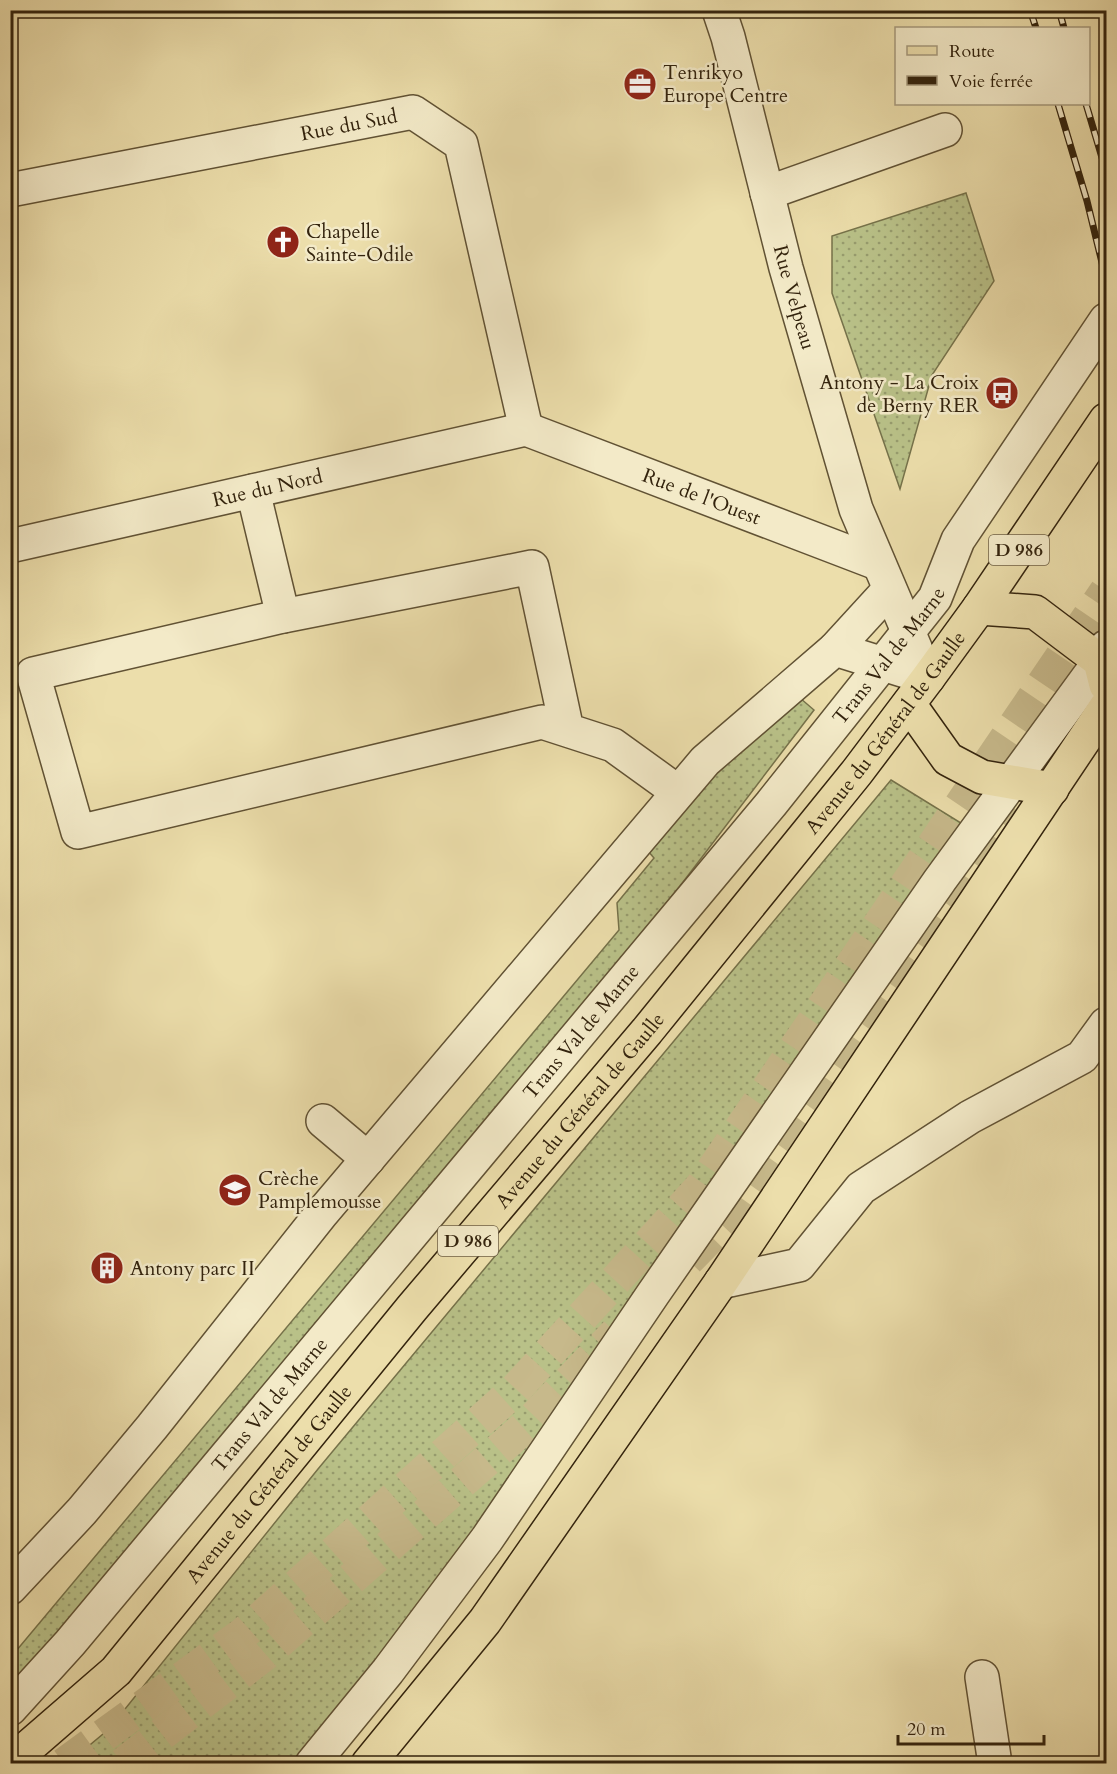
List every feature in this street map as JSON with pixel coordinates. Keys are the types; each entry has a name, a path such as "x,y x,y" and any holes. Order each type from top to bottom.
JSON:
{"main road":[{"name":"Avenue du Général de Gaulle","path":"10,1762 116,1671 412,1308 647,1031 857,772 909,704 979,608 1107,420"},
{"path":"979,608 1035,612 1104,664"},
{"path":"909,704 948,759 982,777 1052,789"},
{"path":"368,1764 485,1621 722,1282 1107,707"}],"street":[{"name":"Rue Velpeau","path":"719,10 728,37 786,268 856,509 928,678"},
{"name":"Rue du Sud","path":"10,190 413,112 461,144 526,429"},
{"path":"766,193 945,130"},
{"name":"Trans Val de Marne","path":"10,1709 70,1643 763,814 883,664 935,598 958,540 1107,320"},
{"name":"Rue du Nord","path":"10,546 526,429"},
{"name":"Rue de l'Ouest","path":"526,429 883,576"},
{"path":"253,491 283,616"},
{"path":"567,730 532,567 283,616 33,674 78,832 542,722 613,745 678,792"},
{"path":"10,1588 82,1511 152,1428 368,1159 705,760 835,649 883,576"},
{"path":"835,649 928,678 935,598"},
{"path":"312,1764 388,1671 487,1539 653,1294 933,890 1011,782 1104,664"},
{"path":"722,1282 800,1265 861,1188 970,1117 1094,1062 1107,1024"},
{"path":"323,1121 368,1159"},
{"path":"982,1677 995,1764"}],"green space":[{"path":"966,193 994,281 932,375 900,489 832,293 832,236"},
{"path":"800,698 814,710 680,886 107,1586 11,1686 11,1657 619,930 617,903 654,858 647,850 712,775"},
{"path":"891,780 969,828 759,1133 361,1688 295,1763 67,1764 109,1729 318,1469"}],"tunnel":[{"path":"64,1764 244,1633 515,1390 701,1187 1106,591"},
{"path":"688,1260 730,1217 1018,811"},
{"path":"123,1764 264,1655 525,1427 616,1333"}],"railway":[{"path":"1030,10 1036,27"},
{"path":"1059,10 1064,27"},
{"path":"1058,105 1087,201 1106,279"},
{"path":"1086,105 1106,171"}],"place":[{"name":"Tenrikyo Europe Centre","path":"640,84"},
{"name":"Chapelle Sainte-Odile","path":"283,242"},
{"name":"Antony - La Croix de Berny RER","path":"1002,393"},
{"name":"Crèche Pamplemousse","path":"235,1190"},
{"name":"Antony parc II","path":"107,1268"}]}
